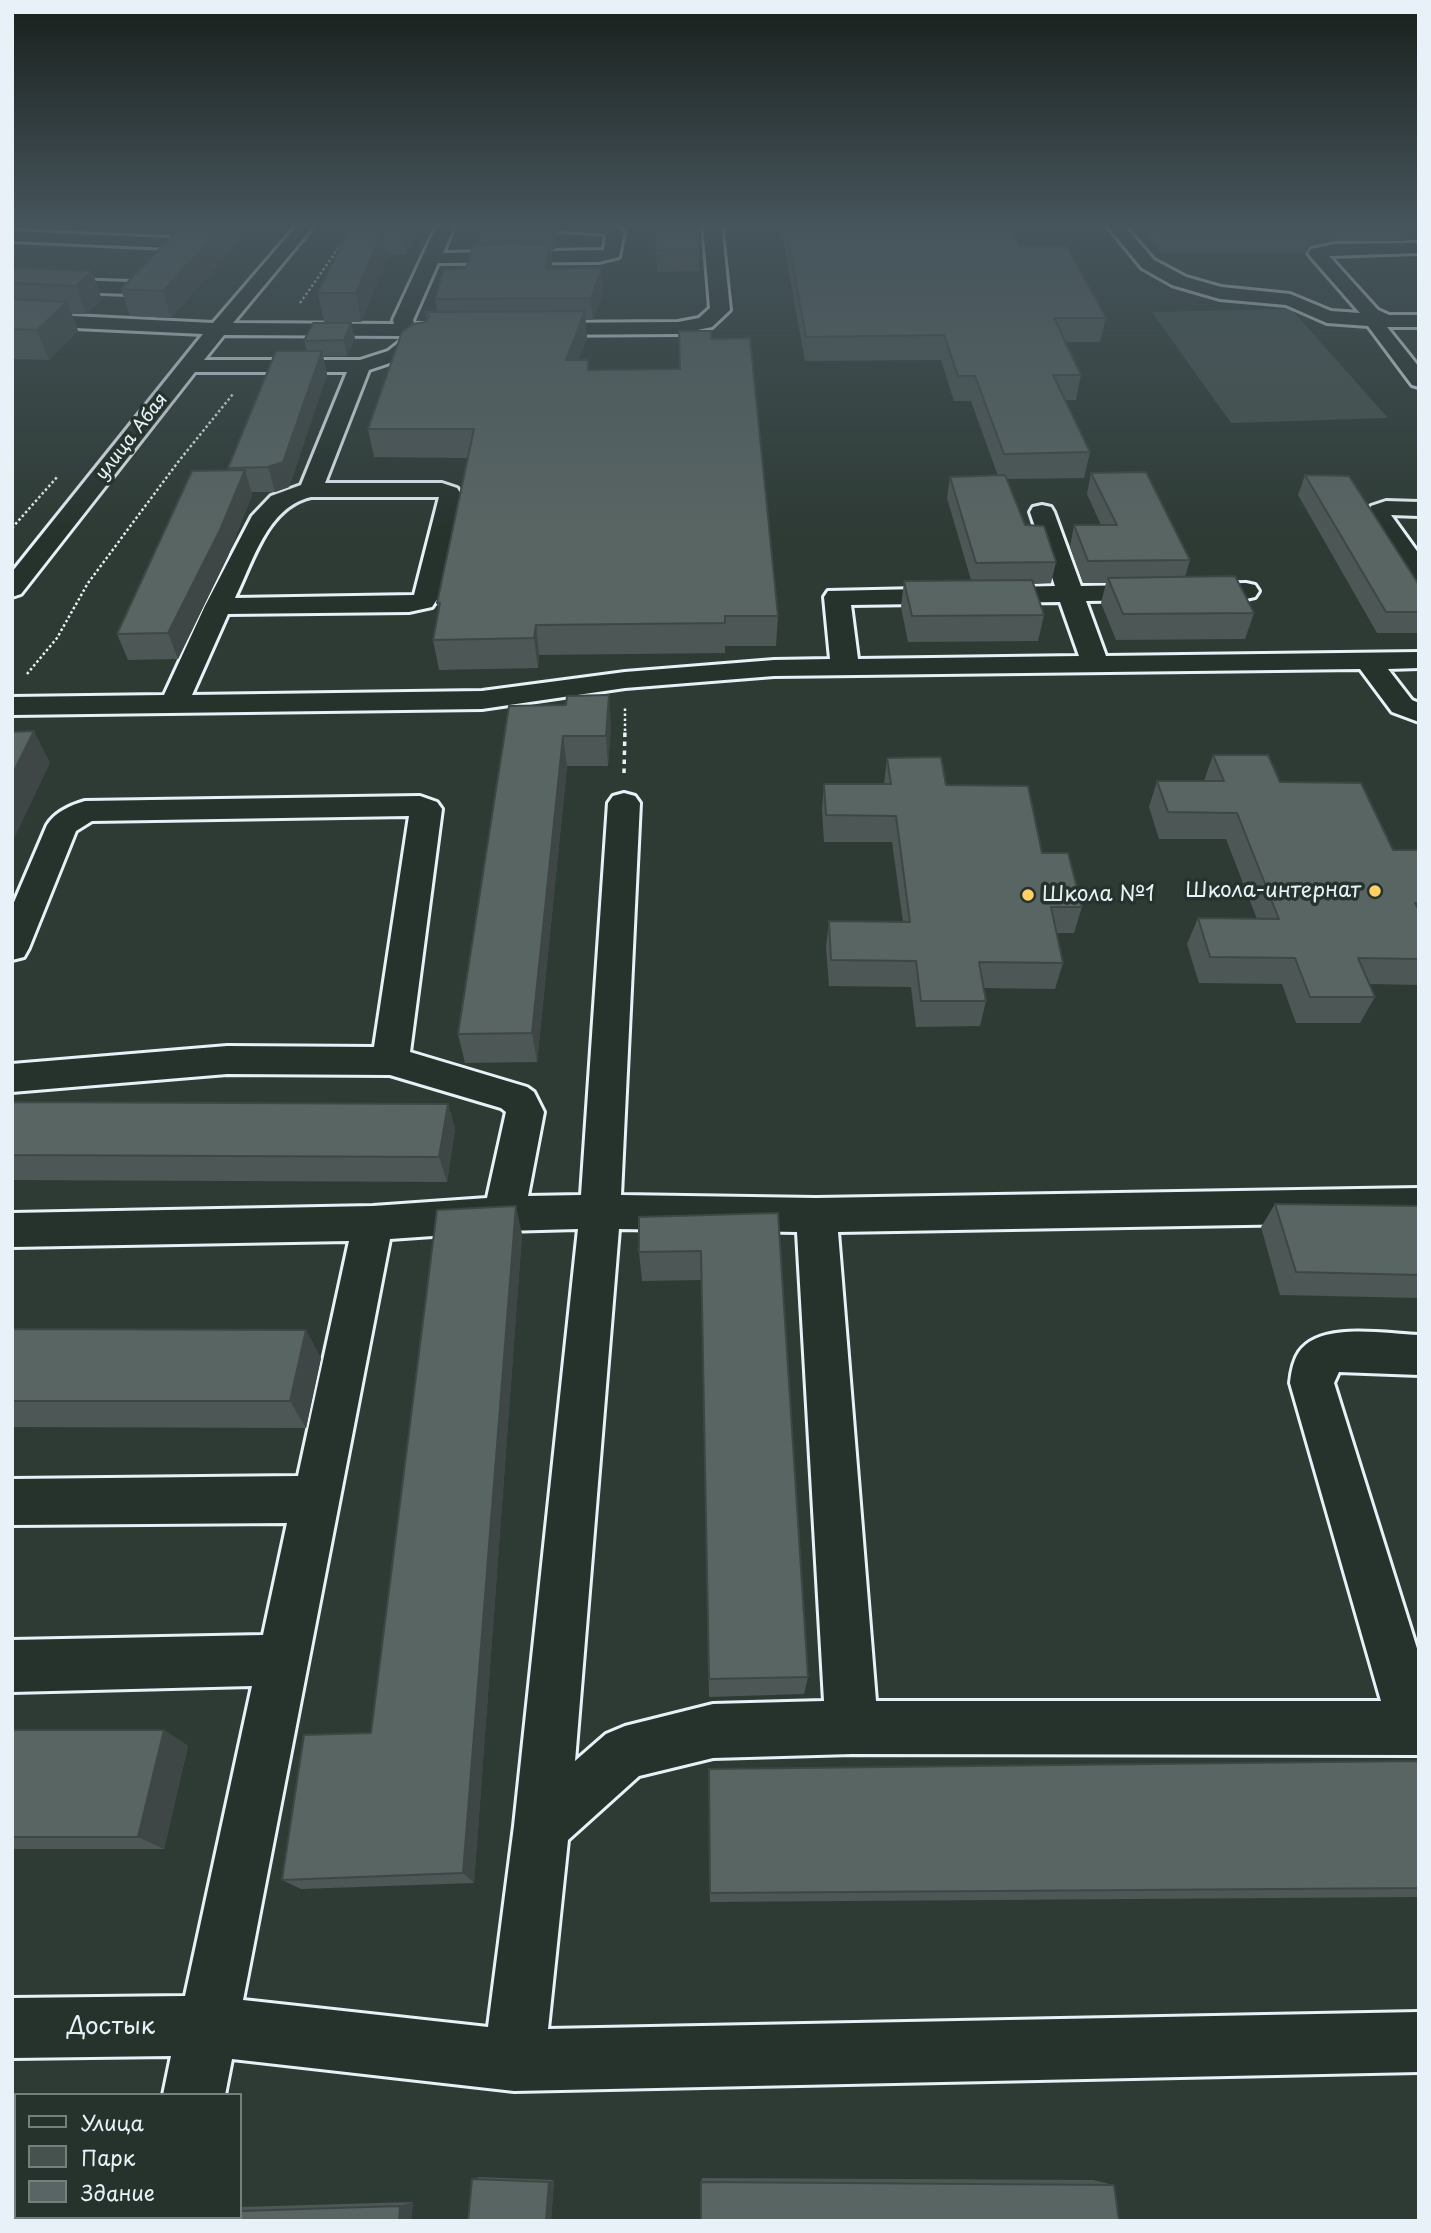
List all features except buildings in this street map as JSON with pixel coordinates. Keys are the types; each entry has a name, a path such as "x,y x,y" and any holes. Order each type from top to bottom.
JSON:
{"street":[{"path":"186,327 470,336"},
{"path":"188,366 360,366 387,359 406,350 408,336 405,327"},
{"path":"563,349 516,336 682,327"},
{"path":"1378,327 1419,381"},
{"name":"улица Абая","path":"12,589 218,329"},
{"path":"312,490 360,366"},
{"path":"176,699 218,606 271,506 288,495 312,490 442,490 451,497 429,592 423,601 409,604 218,606"},
{"path":"1419,509 1386,509 1379,511 1379,515 1419,573"},
{"path":"1041,512 1096,663"},
{"path":"845,667 837,597 1247,591"},
{"path":"1367,660 1402,706 1419,713"},
{"path":"12,706 176,699 482,701 625,680 774,668 1419,660"},
{"path":"20,686 176,699"},
{"path":"514,2060 542,1826 600,1212 624,803"},
{"path":"12,948 63,825 85,811 419,806 426,809 390,1061"},
{"path":"12,1078 227,1060 390,1061 514,1097 521,1103 525,1112 504,1214"},
{"path":"12,1230 373,1223 504,1214 600,1212 816,1215 1419,1205"},
{"path":"816,1215 852,1727"},
{"path":"194,2093 373,1223"},
{"path":"542,1826 625,1753 713,1731 852,1727 1417,1728 1312,1383 1315,1365 1330,1352 1419,1355"},
{"path":"12,1502 317,1499"},
{"path":"12,1666 284,1660"},
{"name":"Достык","path":"12,2028 209,2026 514,2060 1419,2042"}],"path":[{"path":"20,686 57,638 88,583 178,462 254,367"},
{"path":"624,803 625,680"}],"green space":[{"path":"1163,327 1307,327 1388,418 1231,423"}],"place":[{"name":"Школа-интернат","path":"1375,891"},
{"name":"Школа №1","path":"1028,895"}]}
